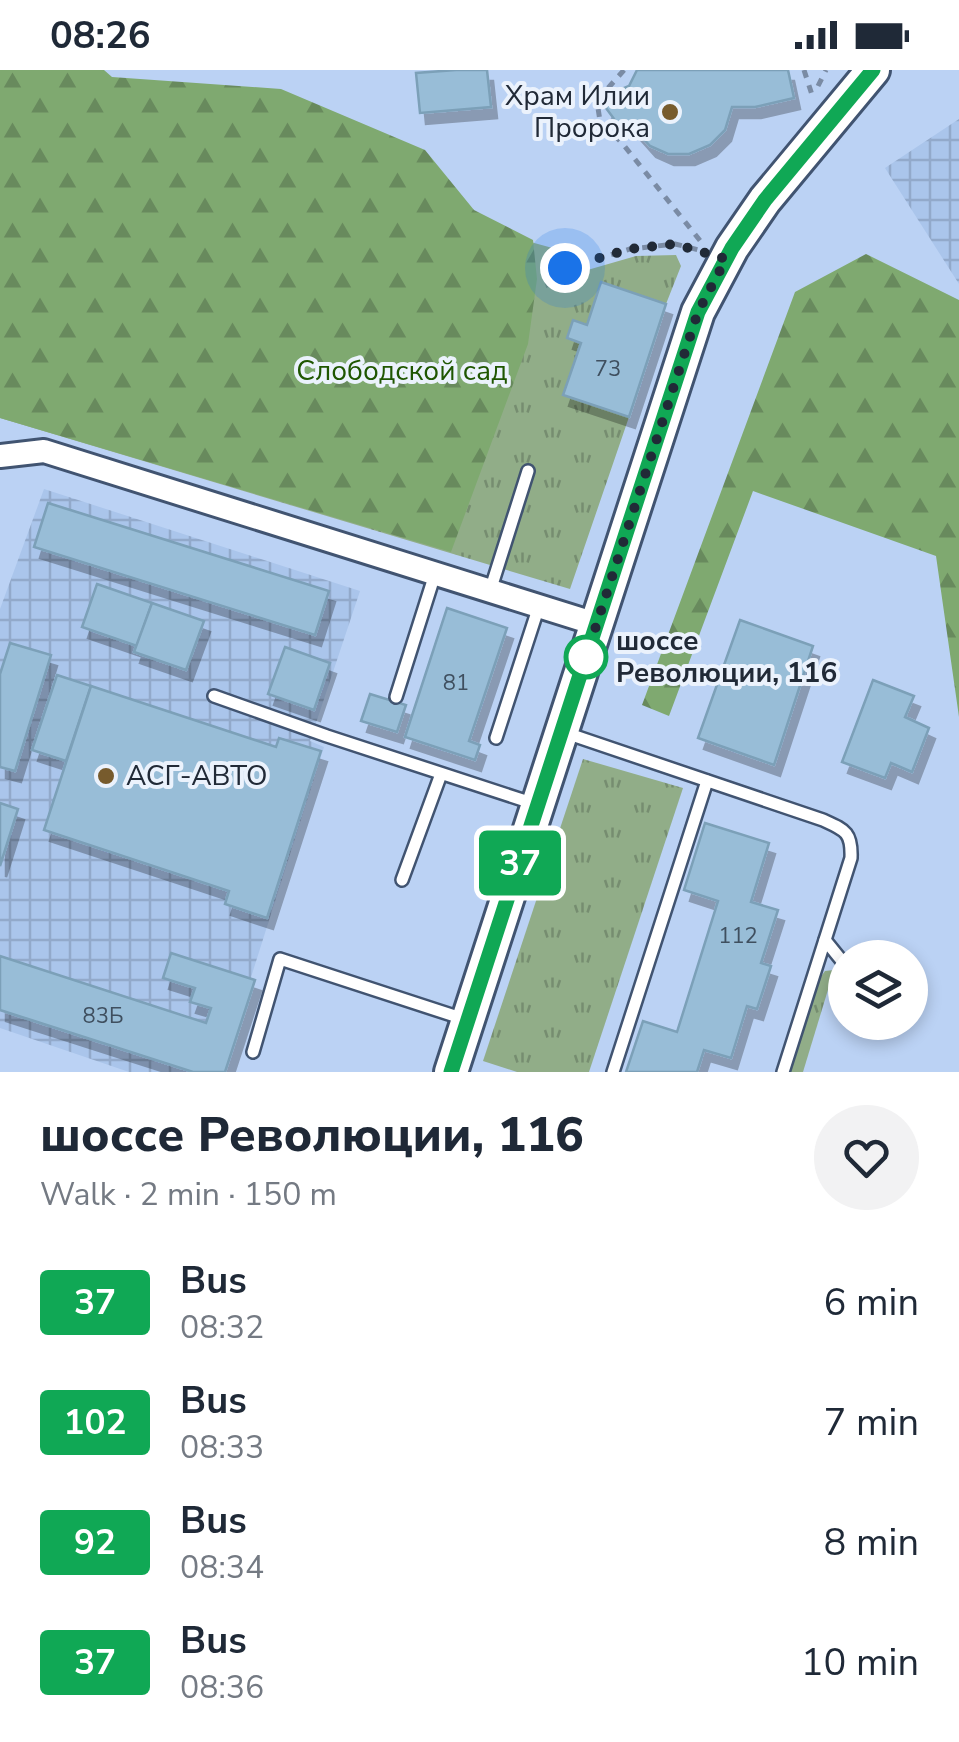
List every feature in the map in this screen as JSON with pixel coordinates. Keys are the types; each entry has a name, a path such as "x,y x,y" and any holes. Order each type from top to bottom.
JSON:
{"main road":[{"path":"458,1070 468,1021 698,312 714,251 765,200 859,79"}],"street":[{"path":"0,456 44,452 596,624"}],"lane":[{"path":"490,591 528,471"},
{"path":"396,697 436,574"},
{"path":"496,738 539,606"},
{"path":"214,696 538,806"},
{"path":"562,732 846,830 852,843 851,858 783,1072"},
{"path":"402,880 442,774"},
{"path":"613,1072 707,781"},
{"path":"825,940 828,944"},
{"path":"253,1052 280,959 468,1021"}],"path":[{"path":"624,70 602,95 600,121 714,251"},
{"path":"804,70 813,98 826,70"},
{"path":"565,268 630,249 675,244 714,251"}],"shaded area":[{"path":"959,119 959,284 885,168"},
{"path":"44,489 360,591 310,741 324,747 221,1072 129,1072 0,1028 0,609"}],"green space":[{"name":"Слободской сад","path":"0,70 104,70 112,77 281,89 425,150 474,210 533,240 537,279 528,344 451,552 0,418"},
{"name":"Слободской сад","path":"0,95 567,252 584,271 636,256 676,255 681,266 666,304 601,282 587,325 573,321 567,337 581,343 563,395 629,417 570,589 0,418"},
{"path":"866,254 959,300 959,717 936,556 753,491 669,716 642,705 795,292"},
{"path":"583,759 683,788 589,1072 517,1072 483,1061"},
{"path":"828,971 828,990 803,1072 790,1072 820,978"}],"building":[{"path":"487,70 491,107 420,113 416,73"},
{"name":"Храм Илии Пророка","path":"637,70 788,70 794,98 755,107 732,107 725,130 710,145 689,154 668,154 650,146 633,127 617,123 606,108 612,93 629,86"},
{"path":"601,282 666,304 629,417 563,395 581,343 567,338 573,320 587,325"},
{"path":"48,503 329,591 315,635 34,547"},
{"path":"97,584 152,603 137,646 82,627"},
{"path":"152,603 204,621 186,670 134,652"},
{"path":"447,608 507,628 469,741 480,745 475,760 405,737"},
{"path":"740,620 813,646 774,765 698,738"},
{"path":"10,643 51,655 15,771 0,767 0,674"},
{"path":"285,647 330,663 314,710 268,694"},
{"path":"57,675 91,686 66,761 32,750"},
{"path":"873,680 914,696 905,717 929,728 912,772 891,763 885,778 842,762"},
{"path":"91,686 276,747 279,738 321,751 267,918 225,904 229,891 44,830"},
{"path":"370,694 406,705 397,732 361,721"},
{"path":"0,803 18,809 0,866"},
{"path":"705,823 769,843 751,902 778,910 761,963 771,966 757,1009 747,1006 731,1058 704,1050 697,1072 626,1072 643,1021 677,1032 718,901 684,890"},
{"path":"171,953 255,980 225,1072 193,1072 0,1010 0,956 206,1023 211,1008 190,1002 195,988 163,978"}],"bus line":[{"name":"37","path":"451,1072 698,312 732,248 765,200 873,70"}],"place":[{"name":"Храм Илии Пророка","path":"670,112"},
{"name":"шоссе Революции, 116","path":"586,657"},
{"name":"АСГ-АВТО","path":"106,776"}],"route":[{"path":"565,268 630,249 675,244 726,259 698,312 586,657"}]}
